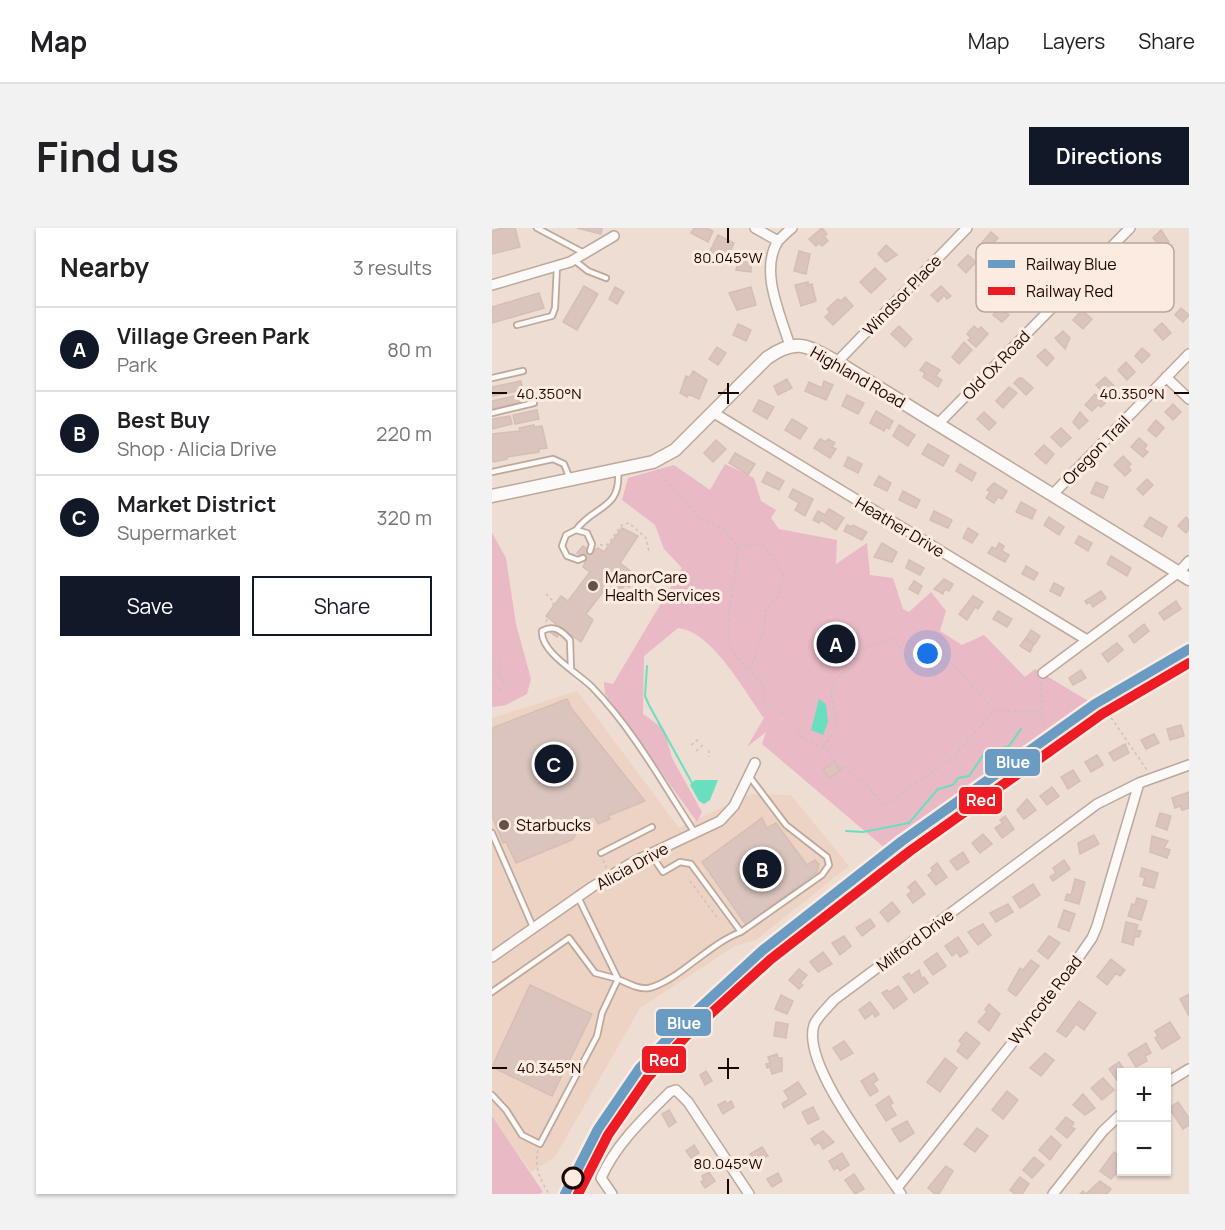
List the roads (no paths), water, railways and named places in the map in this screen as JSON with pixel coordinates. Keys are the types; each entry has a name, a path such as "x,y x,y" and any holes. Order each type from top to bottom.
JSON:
{"street":[{"path":"755,228 778,241"},
{"path":"790,346 774,294 771,269 778,241 792,228"},
{"name":"Windsor Place","path":"837,362 967,228"},
{"name":"Old Ox Road","path":"1115,243 1130,228"},
{"path":"492,285 574,260 616,232"},
{"name":"Old Ox Road","path":"938,424 1048,312"},
{"name":"Highland Road","path":"492,496 652,462 675,450 767,358 798,344 810,347 837,362 1184,575"},
{"name":"Oregon Trail","path":"1052,495 1189,354"},
{"path":"1166,377 1189,399"},
{"name":"Heather Drive","path":"714,413 1087,640"},
{"path":"1043,673 1087,640 1184,575 1189,561"},
{"name":"Alicia Drive","path":"492,957 578,897 650,853 720,821 729,812 755,764"},
{"name":"Milford Drive","path":"899,1191 830,1088 820,1069 812,1041 815,1024 834,1000 1097,804 1139,783 1189,765"},
{"name":"Wyncote Road","path":"899,1191 1067,974 1092,938 1139,783"},
{"path":"1171,1081 1188,1073"},
{"path":"612,1194 601,1178 609,1159 639,1123 670,1092 676,1090 688,1102 749,1194"},
{"path":"1053,1194 1103,1131 1117,1118"}],"lane":[{"path":"537,228 586,254"},
{"path":"574,260 588,271 606,278"},
{"path":"517,325 552,316 555,308 557,266"},
{"path":"492,378 523,370"},
{"path":"492,412 534,403"},
{"path":"492,472 553,459 564,464 570,479"},
{"path":"584,558 573,559 567,556 562,546 566,535 576,530 613,500 618,487 617,469"},
{"path":"576,530 587,533 592,544 590,550"},
{"path":"571,669 570,640 556,628 545,629 541,638 544,645 611,709 695,833"},
{"path":"492,992 569,938 595,974 648,989 662,982 724,938 741,932 822,875 829,865 827,857 786,825 749,776"},
{"path":"601,853 652,827"},
{"path":"492,833 533,927"},
{"path":"650,853 663,872 680,862 692,864 741,932"},
{"path":"578,897 618,979"},
{"path":"492,1095 506,1110 522,1135 540,1144 597,1036 602,1013 618,979"}],"waterway":[{"path":"647,666 645,696 692,783"},
{"path":"846,831 863,832 909,823 938,789 953,785 958,778 969,776 984,754 1009,746 1021,729"}],"rail line":[{"name":"Blue","path":"565,1194 598,1129 639,1069 678,1028 763,950 902,841 1095,704 1189,649"},
{"name":"Red","path":"578,1194 608,1135 648,1077 686,1036 771,959 910,851 1102,714 1189,663"}],"place":[{"name":"ManorCare Health Services","path":"593,586"},
{"name":"Village Green Park","path":"836,644"},
{"name":"Market District","path":"554,764"},
{"name":"Starbucks","path":"504,825"},
{"name":"Best Buy","path":"762,869"}]}
